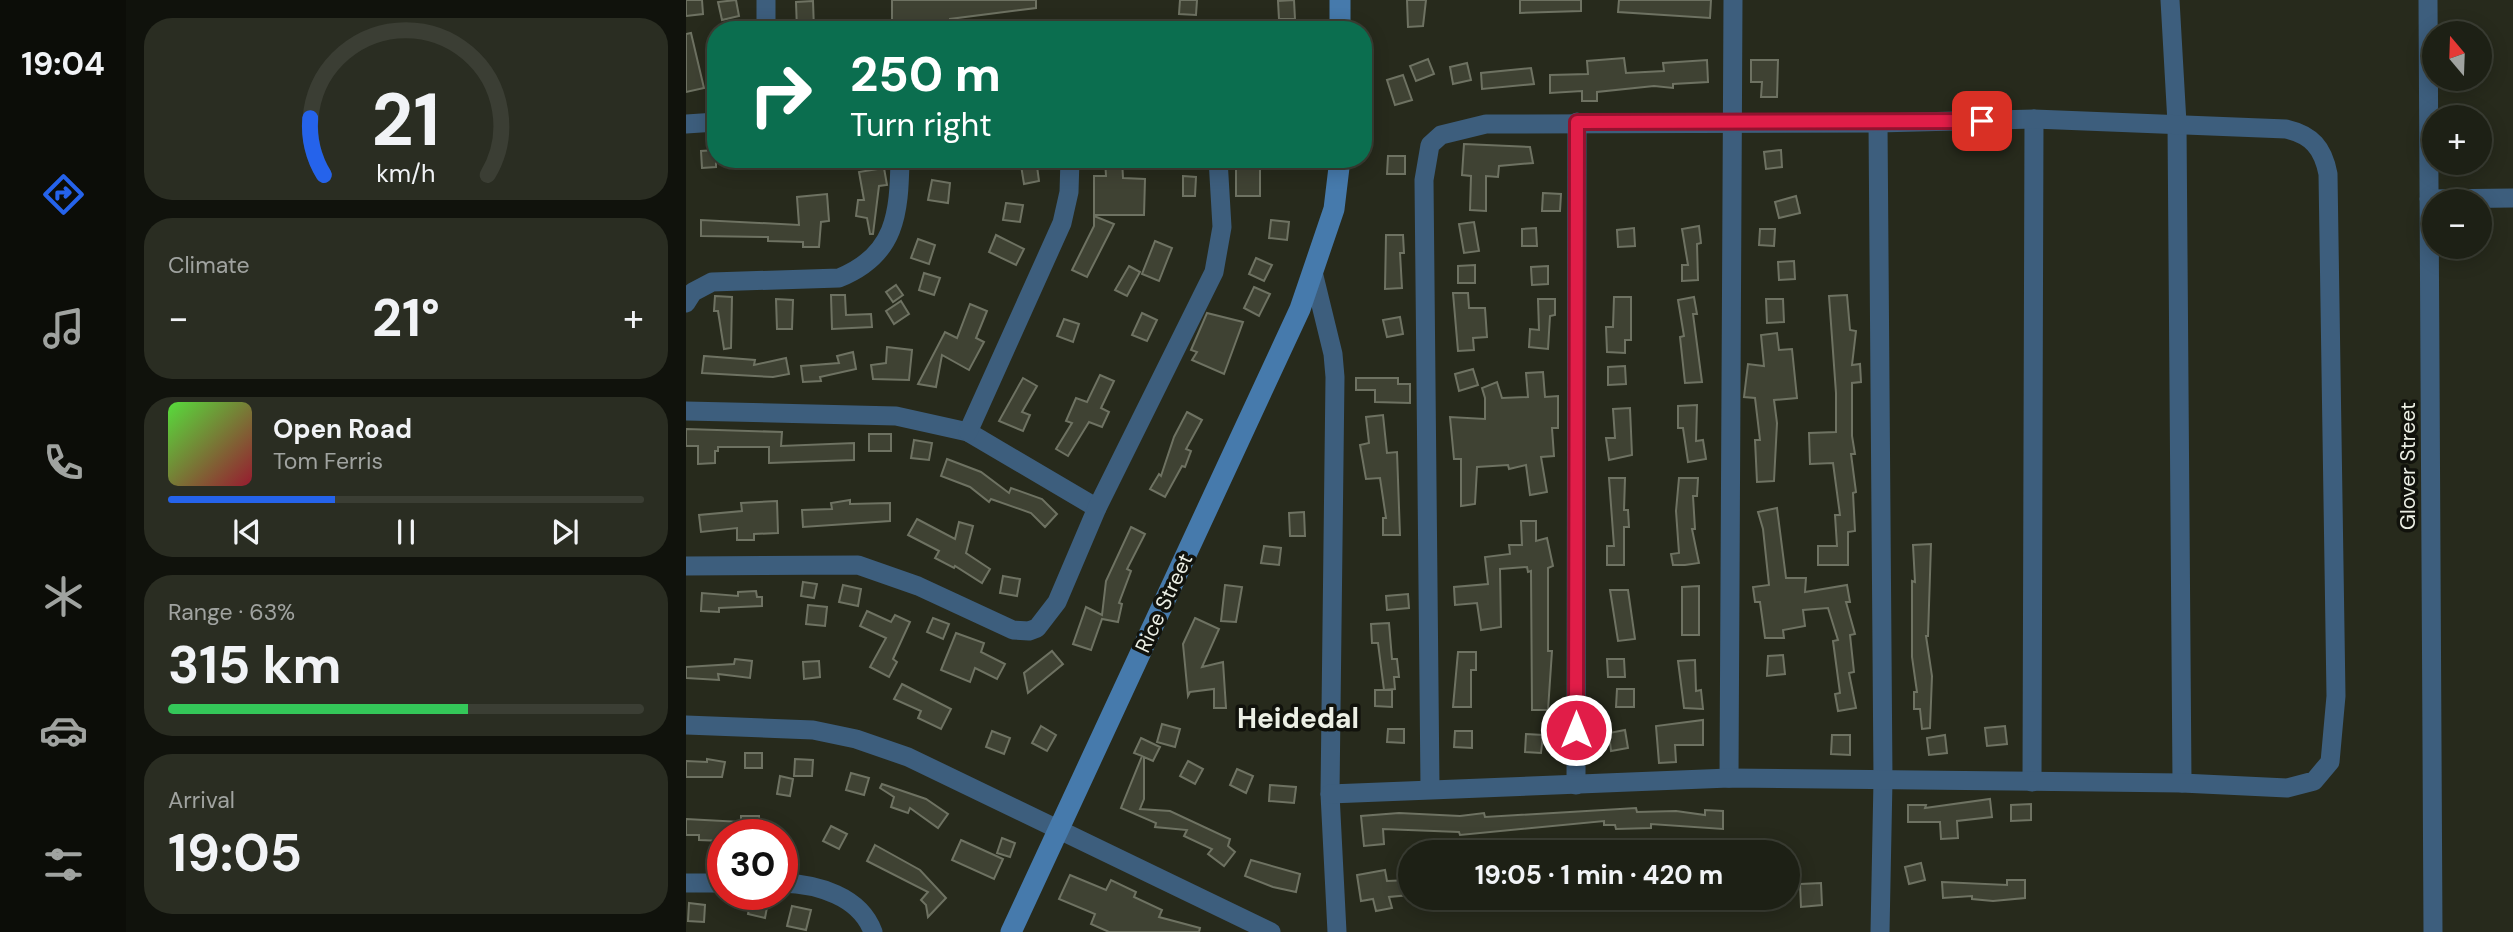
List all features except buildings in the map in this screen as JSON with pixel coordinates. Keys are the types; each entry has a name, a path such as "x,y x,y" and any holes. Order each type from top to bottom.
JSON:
{"street":[{"path":"766,0 766,21"},
{"path":"1340,0 1340,21"},
{"path":"1729,778 1733,0"},
{"path":"2170,0 2177,123 2182,783"},
{"name":"Glover Street","path":"2428,0 2429,189"},
{"path":"2032,782 2034,119"},
{"path":"1330,794 1729,778 2182,783 2267,789 2302,786 2314,781 2325,772 2333,746 2336,668 2327,166 2315,141 2302,132 2177,123 2034,119 1878,123 1486,124 1441,135 1430,145 1425,159 1430,788"},
{"path":"1576,785 1577,122"},
{"path":"686,124 707,123"},
{"path":"1878,123 1883,780 1880,932"},
{"path":"686,303 693,292 712,282 839,278 858,270 884,245 896,220 900,202 901,168"},
{"path":"968,432 1062,223 1069,192 1070,168"},
{"path":"686,566 858,565 918,586 1013,630 1029,631 1042,623 1057,602 1097,508 1214,272 1222,227 1219,168"},
{"name":"Rice Street","path":"1011,932 1294,322 1334,209 1339,168"},
{"path":"2492,198 2513,198"},
{"name":"Glover Street","path":"2429,259 2432,932"},
{"path":"1313,272 1331,343 1335,377 1330,794 1337,932"},
{"path":"686,411 896,416 968,432 1097,508"},
{"path":"686,726 785,727 856,739 908,757 1058,832 1271,932"},
{"path":"686,883 707,883"},
{"path":"798,885 836,894 855,907 870,923 873,932"}],"district":[{"name":"Heidedal","path":"1298,718"}],"route":[{"path":"1576,730 1577,122 1982,121"}]}
